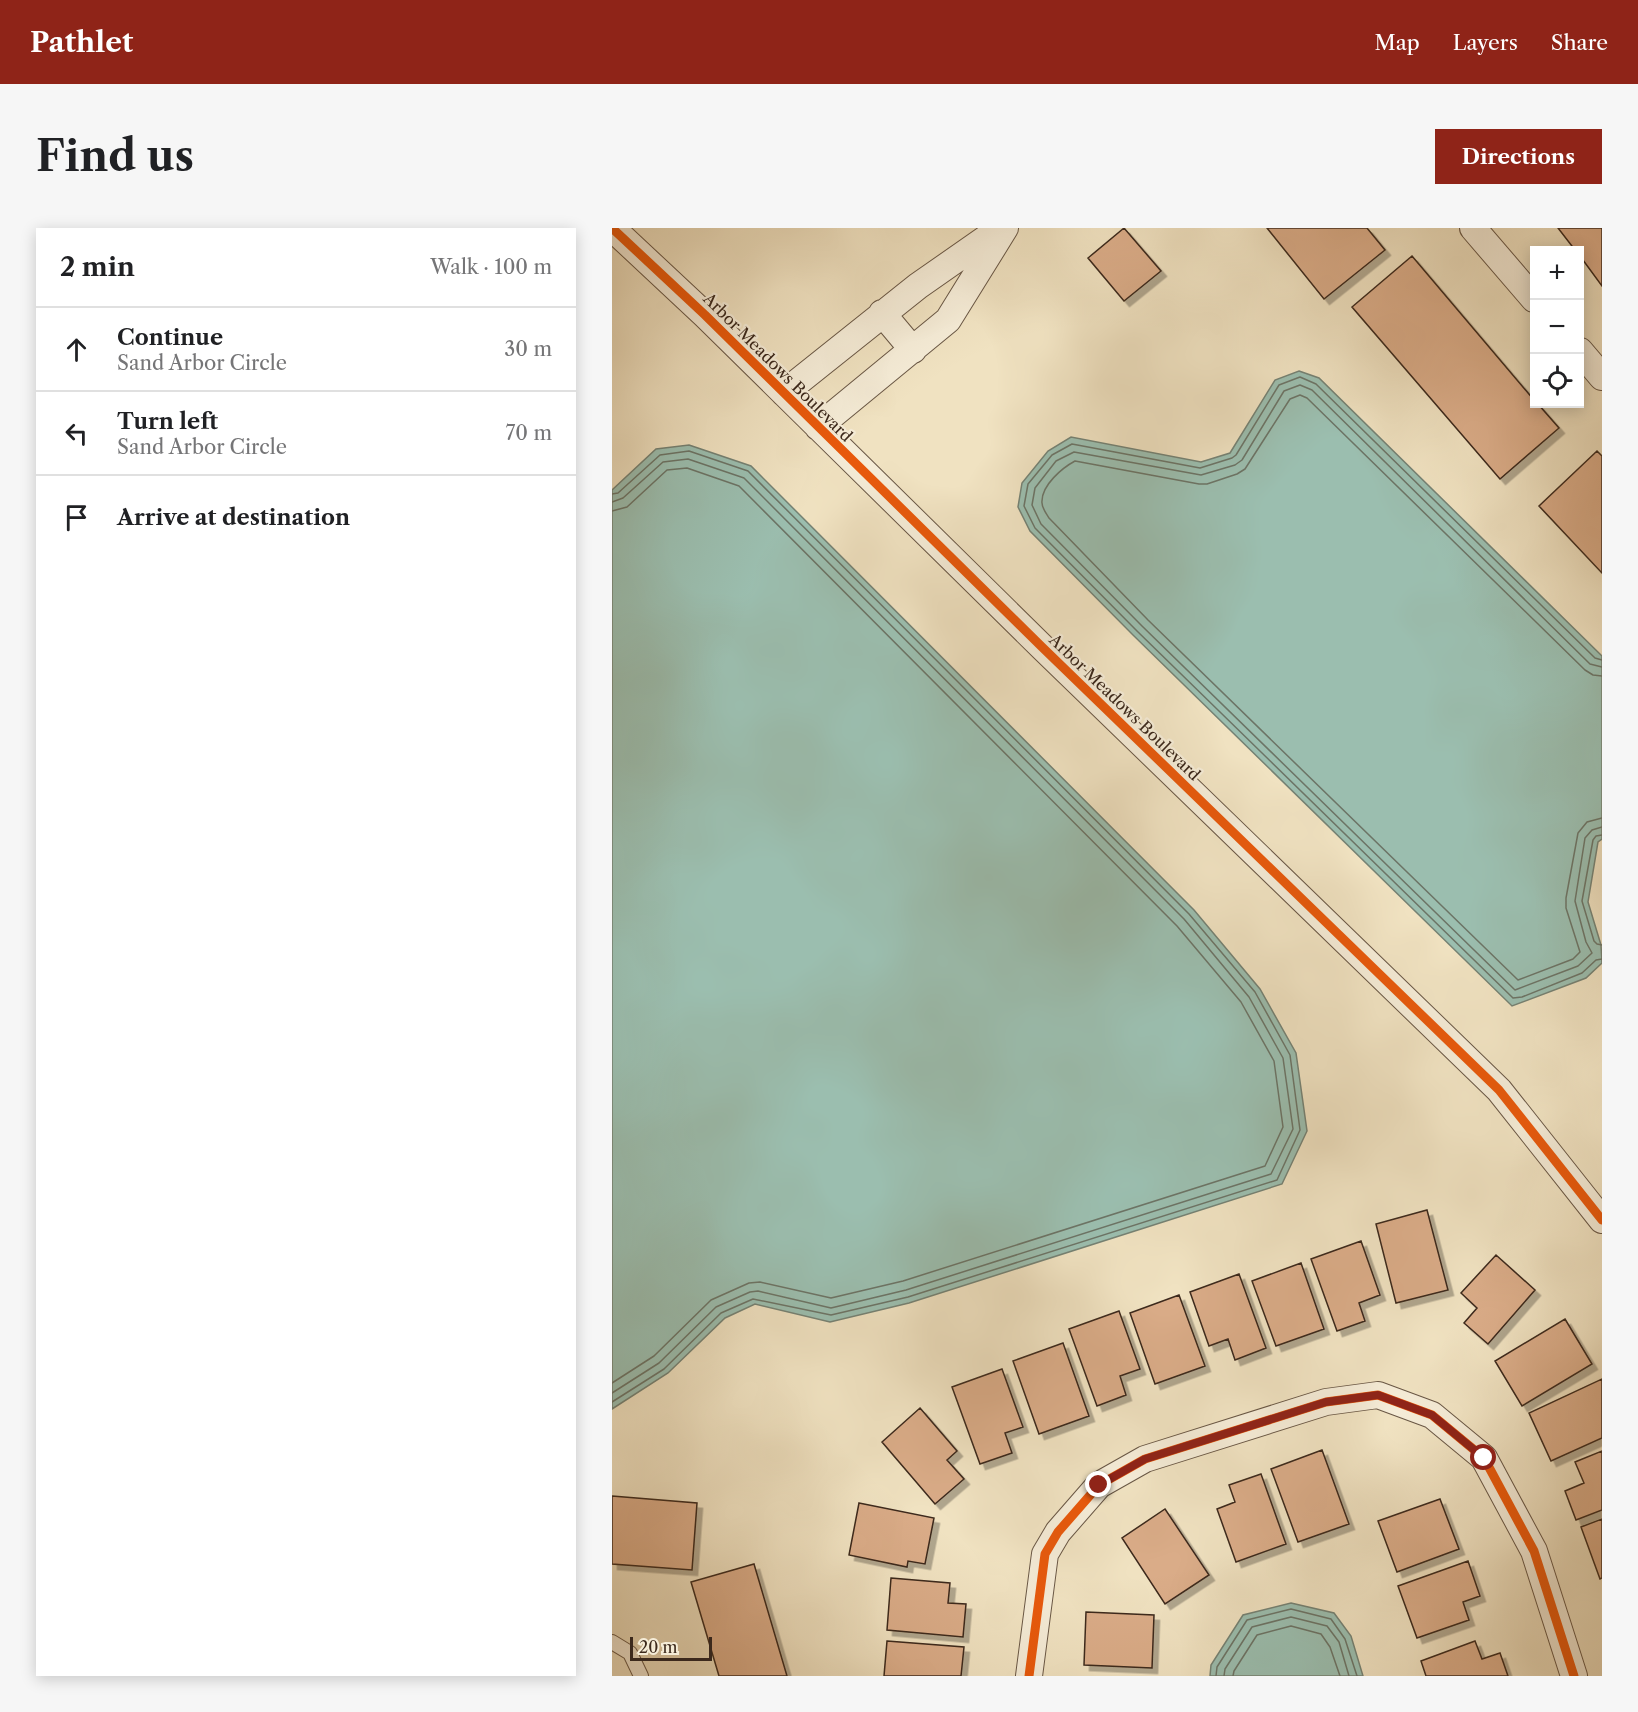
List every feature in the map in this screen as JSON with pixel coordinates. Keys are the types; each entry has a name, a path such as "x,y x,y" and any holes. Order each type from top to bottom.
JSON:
{"street":[{"name":"Arbor Meadows Boulevard","path":"612,228 705,315 1499,1090 1602,1221"},
{"name":"Arbor Meadows Boulevard","path":"638,228 705,315"},
{"path":"784,393 882,313 1003,228"},
{"path":"818,427 948,320 1003,228"},
{"path":"1473,228 1530,294"},
{"path":"882,313 913,350"},
{"path":"1583,354 1602,377"},
{"path":"1029,1676 1044,1554 1058,1532 1099,1485 1145,1459 1326,1402 1378,1395 1432,1415 1484,1458 1534,1551 1574,1676"}],"lane":[{"path":"612,1642 630,1653 641,1676"}],"water":[{"path":"1299,371 1319,378 1602,656 1602,839 1598,842 1588,902 1601,945 1602,963 1586,978 1512,1006 1030,531 1018,507 1022,483 1048,451 1071,437 1201,462 1230,453 1275,380"},
{"path":"689,445 751,466 1194,910 1260,989 1296,1053 1307,1131 1282,1184 909,1303 830,1322 755,1304 725,1318 668,1373 612,1409 612,490 656,449"},
{"path":"1291,1603 1334,1613 1351,1636 1363,1676 1210,1676 1211,1665 1243,1615"}],"building":[{"path":"1124,228 1161,271 1124,301 1088,258"},
{"path":"1267,228 1367,228 1385,250 1324,299"},
{"path":"1558,228 1602,228 1602,286 1584,261 1584,246 1572,246"},
{"path":"1412,256 1530,395 1530,408 1542,408 1559,428 1500,479 1352,307"},
{"path":"1597,451 1602,456 1602,573 1539,506"},
{"path":"1427,1210 1448,1290 1396,1303 1376,1224"},
{"path":"1361,1241 1380,1295 1359,1303 1365,1321 1337,1331 1311,1259"},
{"path":"1496,1255 1535,1290 1488,1344 1464,1323 1477,1308 1461,1293"},
{"path":"1301,1263 1324,1329 1276,1346 1252,1281"},
{"path":"1239,1274 1266,1348 1235,1360 1228,1339 1209,1346 1190,1292"},
{"path":"1179,1295 1205,1366 1155,1384 1130,1313"},
{"path":"1119,1311 1140,1369 1120,1376 1126,1395 1097,1406 1069,1329"},
{"path":"1565,1319 1592,1364 1522,1406 1495,1361"},
{"path":"1063,1343 1089,1416 1039,1434 1013,1361"},
{"path":"1002,1369 1023,1427 1005,1433 1012,1453 980,1464 952,1387"},
{"path":"1602,1379 1602,1438 1551,1461 1529,1413"},
{"path":"920,1408 957,1451 947,1460 964,1479 935,1504 882,1442"},
{"path":"1322,1450 1349,1524 1298,1542 1271,1469"},
{"path":"1602,1451 1602,1510 1576,1520 1565,1491 1584,1483 1575,1462"},
{"path":"1261,1474 1286,1544 1236,1562 1217,1509 1235,1502 1229,1485"},
{"path":"612,1496 697,1503 692,1570 612,1564"},
{"path":"1440,1499 1459,1549 1397,1572 1378,1521"},
{"path":"859,1503 934,1518 925,1564 908,1561 907,1567 849,1555"},
{"path":"1165,1509 1209,1575 1165,1604 1122,1538"},
{"path":"1602,1519 1602,1578 1600,1579 1581,1527"},
{"path":"1468,1561 1480,1596 1463,1602 1469,1620 1417,1638 1398,1586"},
{"path":"754,1564 787,1676 719,1676 691,1582"},
{"path":"891,1578 950,1583 948,1603 966,1604 963,1637 887,1630"},
{"path":"1086,1612 1154,1615 1152,1668 1084,1665"},
{"path":"887,1641 964,1647 961,1676 884,1676"},
{"path":"1475,1641 1482,1659 1500,1653 1508,1676 1426,1676 1421,1661"}],"cycle path":[{"path":"612,228 705,315 1042,647 1499,1090 1602,1220"},
{"path":"1029,1676 1045,1554 1058,1532 1099,1485 1145,1459 1326,1402 1378,1395 1432,1415 1484,1458 1534,1551 1574,1676"}],"route":[{"path":"1099,1485 1145,1459 1326,1402 1378,1395 1432,1415 1484,1458"}]}
